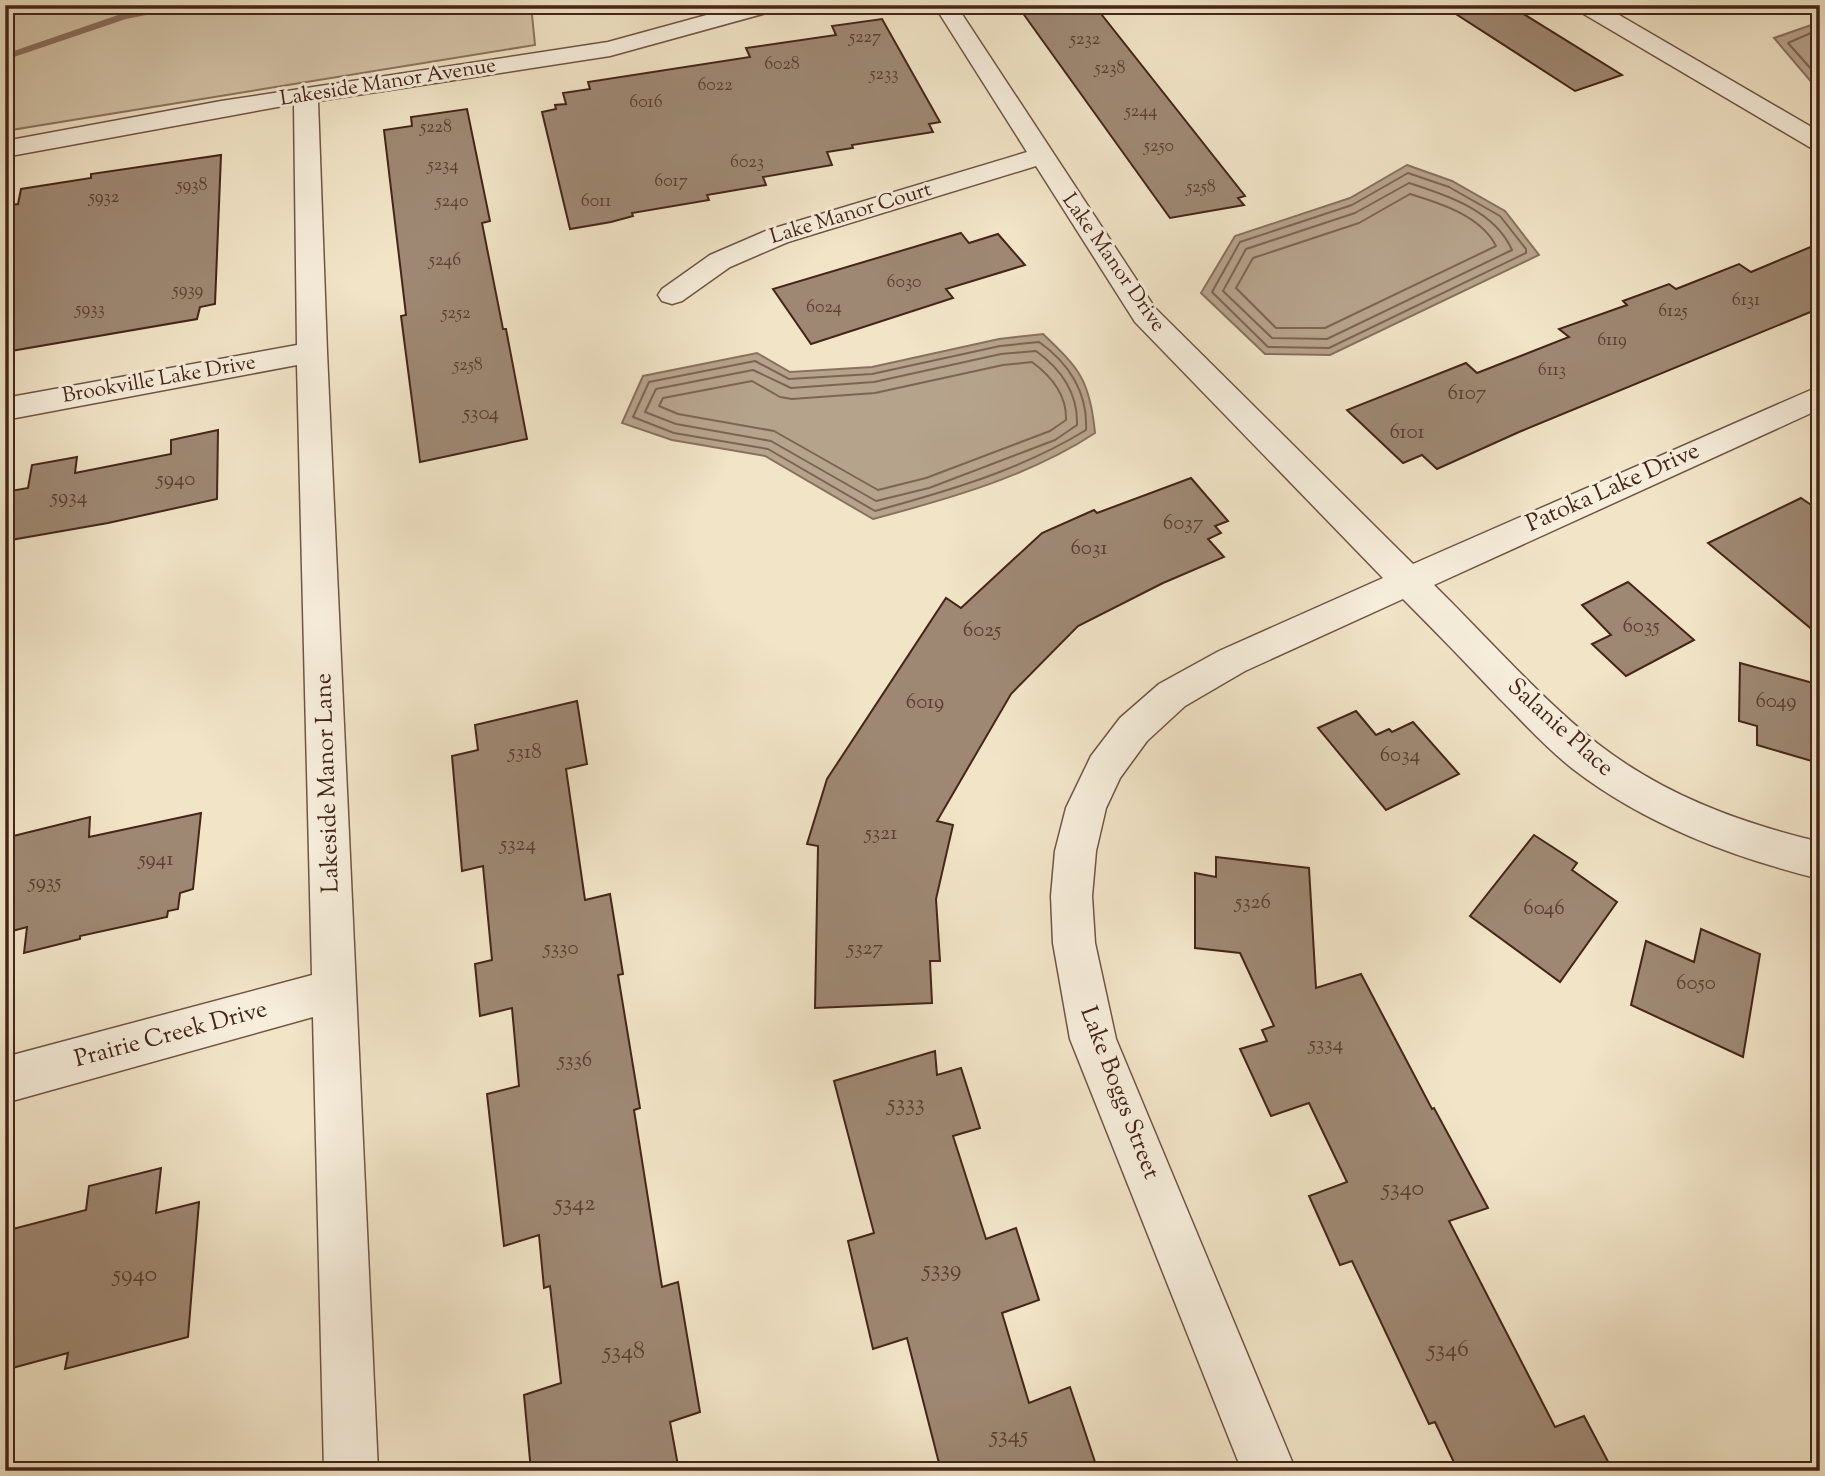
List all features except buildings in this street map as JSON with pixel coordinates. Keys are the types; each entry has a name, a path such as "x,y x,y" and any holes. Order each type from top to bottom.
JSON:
{"street":[{"name":"Lakeside Manor Avenue","path":"5,149 221,108 610,49 769,5"},
{"name":"Lake Manor Drive","path":"944,5 1145,315 1160,334 1407,580"},
{"path":"1584,5 1820,144"},
{"name":"Lakeside Manor Lane","path":"306,96 312,352 351,1471"},
{"name":"Lake Manor Court","path":"671,295 720,261 778,236 1041,156"},
{"name":"Brookville Lake Drive","path":"5,409 312,352"},
{"name":"Patoka Lake Drive","path":"1407,580 1820,396"},
{"name":"Salanie Place","path":"1407,580 1557,732 1584,756 1618,780 1697,824 1770,849 1820,860"},
{"name":"Lake Boggs Street","path":"1269,1471 1093,1039 1078,977 1073,939 1073,858 1079,824 1108,759 1144,718 1173,694 1232,661 1407,580"},
{"name":"Prairie Creek Drive","path":"5,1080 336,990"}],"shaded area":[{"path":"5,5 531,5 535,45 5,131"}],"water":[{"path":"1820,22 1820,87 1813,84 1774,38"},
{"path":"1407,165 1452,181 1505,211 1539,255 1330,355 1265,354 1201,293 1235,236 1350,198"},
{"path":"1043,334 1081,377 1090,401 1095,433 1043,462 988,485 873,519 765,456 672,440 622,423 643,376 757,353 790,372 872,367 999,339"}],"waterway":[{"path":"5,57 124,16 192,5"}]}
